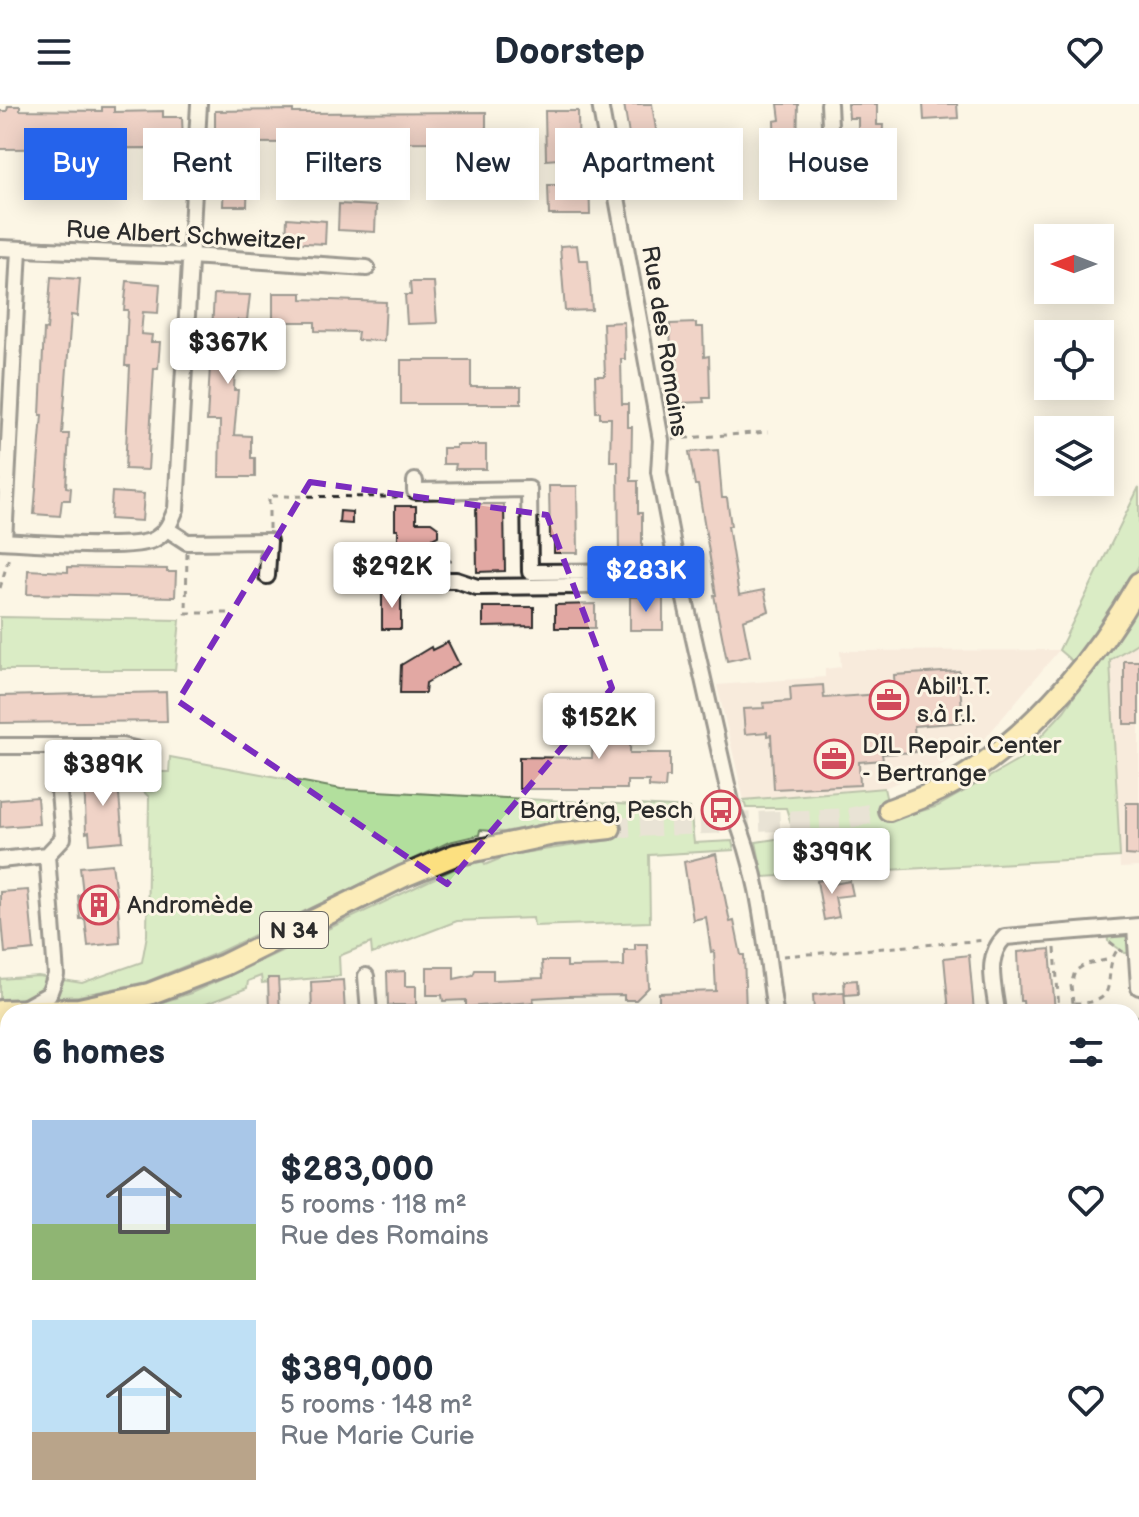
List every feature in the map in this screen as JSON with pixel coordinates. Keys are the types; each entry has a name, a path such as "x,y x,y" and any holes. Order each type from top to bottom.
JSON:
{"main road":[{"path":"889,810 966,776 1028,726 1092,653 1139,583"},
{"name":"N 34","path":"108,1004 187,981 404,876 455,855 554,834 610,828"}],"street":[{"path":"19,249 6,541 134,546 156,539 167,529 176,509 199,104"},
{"name":"Rue des Romains","path":"600,104 661,440 659,472 733,811 746,840 762,906 774,1004"},
{"path":"829,104 830,128"},
{"name":"Rue Albert Schweitzer","path":"0,248 367,268"},
{"path":"415,486 529,489 530,572 680,578"},
{"path":"167,529 187,542 269,541 267,576"},
{"path":"424,580 456,580 477,587 680,578"},
{"path":"0,746 122,746 151,753"},
{"path":"0,860 47,855 63,838 55,746"},
{"path":"31,1004 49,994 56,975 47,855"},
{"path":"996,1004 992,957 996,946 1005,937 1138,925 1139,987"},
{"path":"366,976 368,1004"}],"path":[{"path":"661,440 768,432"},
{"path":"269,541 269,496 395,497 415,486"},
{"path":"0,588 6,541"},
{"path":"187,542 186,613 233,613"},
{"path":"424,553 438,553 450,561"},
{"path":"767,957 982,939 996,946"},
{"path":"1054,946 1058,1004"},
{"path":"1111,959 1086,964 1075,971 1071,985 1073,1003 1092,1004 1104,995 1111,983 1111,959 1118,949"}],"highlighted area":[{"path":"310,482 547,515 612,688 447,884 178,701"}],"shaded area":[{"path":"1139,642 1139,867 1120,868 1110,660"},
{"path":"1059,650 983,741 936,768 884,788 744,800 717,685 825,677 825,669 841,667 840,651"}],"green space":[{"path":"1139,487 1139,565 1108,618 1074,663 1059,650"},
{"path":"1139,595 1139,642 1110,660 1120,857 763,877 756,842 795,836 786,808 746,808 744,800 884,788 889,810 899,818 938,806 1019,760 1064,711 1111,643"},
{"path":"0,617 180,620 175,670 0,670"},
{"path":"126,757 147,772 169,772 170,757 341,789 690,808 694,843 732,841 734,850 649,855 650,922 534,926 533,918 457,921 372,954 371,943 339,956 340,976 262,983 261,976 248,981 247,988 206,1004 156,1004 229,976 460,866 482,859 485,865 509,855 611,840 610,816 504,832 480,830 479,835 449,842 217,953 146,982 79,996 0,1000 0,979 38,976 82,983 142,962 147,935 149,797 126,774"},
{"path":"1135,927 1139,952 1125,953 1108,941 1107,929"}],"building":[{"path":"624,104 652,104 656,128 628,128"},
{"path":"778,104 798,104 797,128 774,128 774,121 780,120"},
{"path":"848,104 877,104 877,125 883,125 883,128 858,128 858,118 849,118"},
{"path":"923,104 957,104 958,118 924,120"},
{"path":"8,106 20,106 20,110 102,111 102,107 114,107 114,112 163,111 163,117 182,117 182,128 143,128 143,148 127,148 127,128 24,128 24,149 0,149 0,111 7,111"},
{"path":"215,111 486,112 486,128 426,128 426,142 410,142 410,128 276,128 276,143 260,143 260,128 215,128"},
{"path":"545,111 578,111 578,128 555,128 555,159 546,160"},
{"path":"548,185 555,185 555,200 590,200 590,215 549,215"},
{"path":"223,200 247,200 247,206 223,206"},
{"path":"339,204 376,206 375,232 338,230"},
{"path":"287,218 326,221 325,244 286,242"},
{"path":"577,245 579,260 588,260 592,310 565,311 560,246"},
{"path":"51,277 80,279 77,316 71,315 62,434 69,434 66,487 71,488 70,500 62,500 60,516 34,514 42,415 44,329 47,330"},
{"path":"127,281 160,284 158,313 143,312 141,334 152,335 151,342 160,342 158,368 154,368 148,470 125,469 130,366 125,366"},
{"path":"410,282 434,282 437,323 407,324 405,295 411,295"},
{"path":"273,293 302,293 302,299 386,302 384,341 357,340 358,332 315,331 315,322 273,322"},
{"path":"214,294 250,295 247,320 237,320 234,390 238,390 234,435 251,436 255,477 219,477 220,421 207,421"},
{"path":"624,322 622,404 628,404 628,427 632,427 631,481 638,481 642,561 619,561 618,461 610,461 611,418 600,418 600,412 596,412 595,376 605,376 603,323"},
{"path":"696,323 696,327 703,327 704,357 709,356 710,398 703,398 704,402 679,403 677,355 671,355 670,324"},
{"path":"401,360 471,360 471,387 521,387 521,404 401,404"},
{"path":"456,445 486,445 486,469 455,469 456,464 443,464 443,448 456,448"},
{"path":"718,450 722,498 727,498 731,526 728,526 739,595 764,590 769,611 743,620 750,656 727,661 698,485 695,485 689,452"},
{"path":"549,486 577,486 578,553 554,553 554,538 550,538"},
{"path":"112,492 144,494 142,521 110,519"},
{"path":"476,504 504,504 505,571 477,572"},
{"path":"395,506 416,506 416,522 431,522 438,527 438,536 428,541 428,547 424,547 424,565 398,565"},
{"path":"340,511 352,512 352,524 339,523"},
{"path":"68,567 167,569 167,572 176,572 175,597 27,594 28,570 68,572"},
{"path":"382,592 401,592 401,629 382,629"},
{"path":"630,597 663,597 663,630 630,630"},
{"path":"595,604 595,628 555,628 555,605"},
{"path":"483,607 534,607 534,626 483,627"},
{"path":"448,642 459,664 426,683 425,693 400,693 401,665 431,647 432,650"},
{"path":"1124,661 1139,661 1139,724 1124,724"},
{"path":"959,671 963,722 914,726 916,752 882,754 883,760 859,762 860,785 774,789 771,735 767,736 767,732 745,734 743,709 764,708 763,703 791,701 790,687 823,685 824,698 895,693 894,675"},
{"path":"166,692 167,721 0,723 0,696"},
{"path":"594,709 631,709 630,753 670,753 670,777 666,777 665,788 649,787 649,781 627,781 627,789 519,789 519,757 592,758"},
{"path":"117,772 123,841 90,844 89,832 86,833 84,775"},
{"path":"37,797 39,824 0,827 0,800"},
{"path":"1126,803 1139,803 1139,856 1126,855"},
{"path":"716,854 730,922 734,921 741,955 744,955 746,1004 659,1004 659,993 716,991 714,951 711,952 706,917 693,920 684,862"},
{"name":"Andromède","path":"112,864 120,943 88,946 85,919 80,919 78,895 83,894 80,867"},
{"path":"832,878 833,884 850,881 853,895 835,897 839,917 824,920 817,881"},
{"path":"28,890 34,950 5,953 0,892"},
{"path":"635,944 647,944 649,987 636,1000 624,1000 624,995 568,996 533,998 534,1002 466,1004 466,1000 443,1001 442,995 427,995 427,967 454,967 454,979 473,975 475,970 493,970 493,980 543,978 542,961 567,961 567,967 624,966 624,950 635,950"},
{"path":"1050,949 1054,1004 1023,1004 1020,1001 1018,952"},
{"path":"969,955 973,1004 948,1004 944,958"},
{"path":"405,971 405,986 416,986 416,1004 388,1004 387,972"},
{"path":"268,978 278,978 280,1004 269,1004"},
{"path":"343,980 344,1004 312,1004 311,982"},
{"path":"857,980 858,994 845,995 844,981"},
{"path":"844,992 845,1004 814,1004 813,995"}],"tunnel":[{"path":"610,828 849,818 889,810"}],"place":[{"name":"Abil'I.T. s.à r.l.","path":"889,700"},
{"name":"DIL Repair Center - Bertrange","path":"834,759"},
{"name":"Bartréng, Pesch","path":"721,810"},
{"name":"Andromède","path":"99,905"}]}
